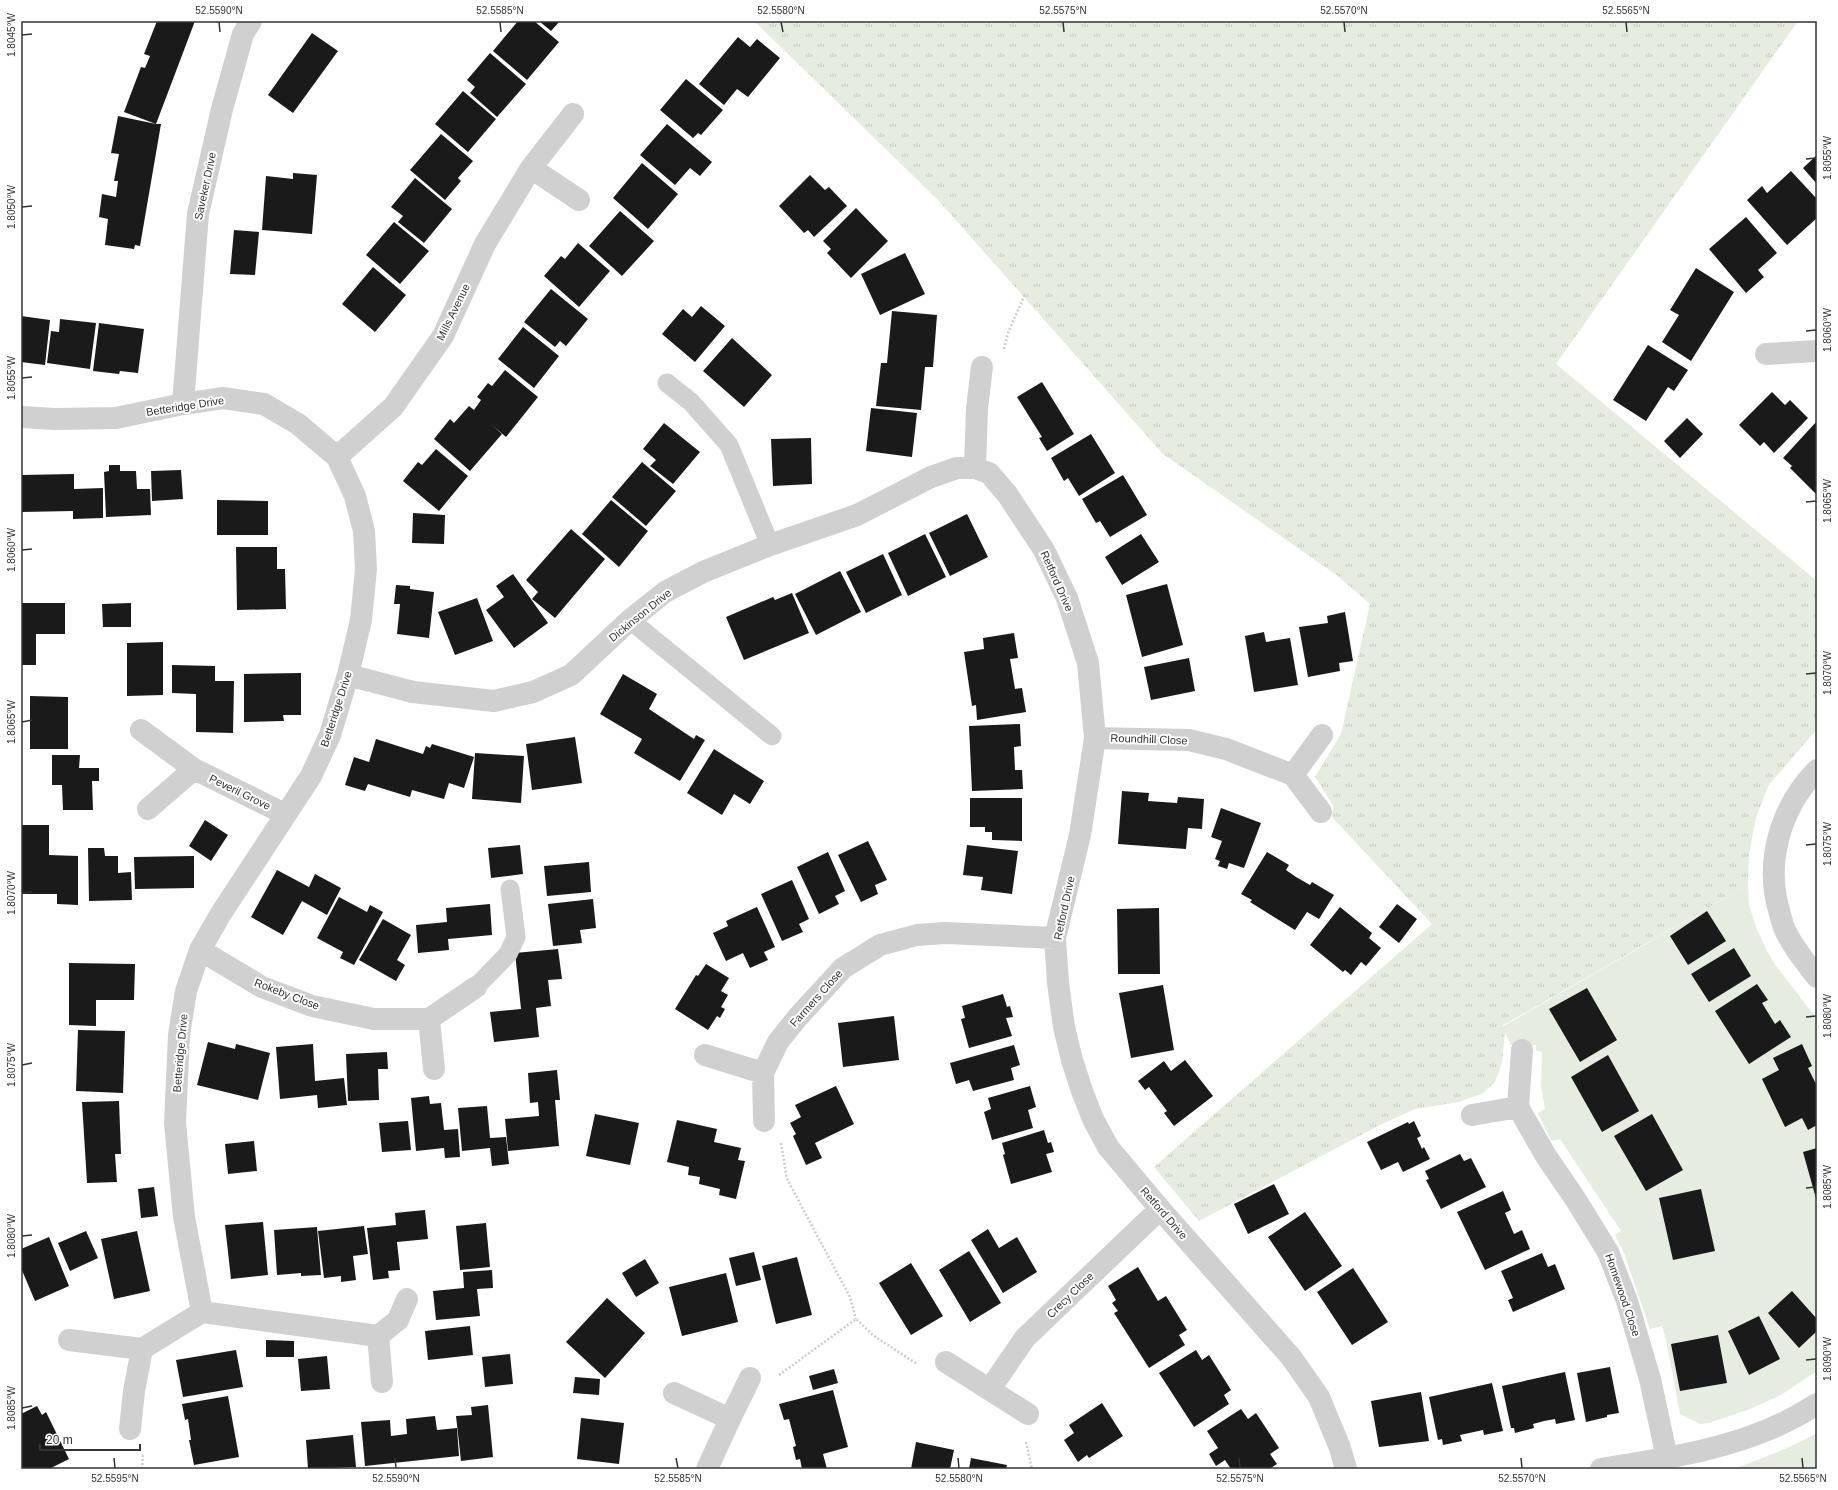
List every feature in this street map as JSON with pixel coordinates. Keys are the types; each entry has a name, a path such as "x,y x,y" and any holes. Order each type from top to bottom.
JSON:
{"street":[{"name":"Saveker Drive","path":"183,404 198,214 222,109 243,34 251,21"},
{"name":"Mills Avenue","path":"337,457 393,407 443,336 485,244 531,168 573,114"},
{"path":"531,168 579,200"},
{"path":"1766,354 1817,350"},
{"path":"975,468 977,408 982,366"},
{"name":"Betteridge Drive","path":"21,417 55,419 116,418 183,404 223,398 264,404 298,424 337,457 355,496 364,531 366,569 361,620 348,675 330,735 311,776 220,915 200,950 186,991 179,1035 175,1123 184,1217 202,1312"},
{"name":"Dickinson Drive","path":"348,675 414,692 494,701 533,692 571,675 630,620 665,592 703,572 770,545 857,515 931,477 957,468 975,468"},
{"name":"Retford Drive","path":"975,468 989,473 1006,494 1044,550 1067,598 1088,663 1095,738 1080,835 1056,938 1058,983 1064,1027 1072,1060 1082,1091 1093,1119 1108,1147 1160,1209 1292,1357 1319,1397 1340,1448 1346,1469"},
{"name":"Peveril Grove","path":"141,730 194,769 286,814"},
{"path":"1321,812 1293,775 1322,735"},
{"name":"Roundhill Close","path":"1095,738 1189,740 1226,749 1293,775"},
{"path":"148,809 194,769"},
{"path":"1817,770 1791,806 1780,828 1773,878 1776,899 1786,933 1802,958 1817,977"},
{"name":"Farmers Close","path":"764,1121 763,1073 778,1042 798,1016 843,968 880,945 917,935 946,933 1056,938"},
{"name":"Rokeby Close","path":"200,950 262,987 312,1006 374,1018 429,1019"},
{"path":"434,1069 429,1019 476,986"},
{"path":"1472,1115 1518,1106 1522,1050"},
{"path":"705,1055 763,1073"},
{"name":"Homewood Close","path":"1518,1106 1546,1156 1608,1252 1627,1301 1650,1379 1667,1458"},
{"name":"Crecy Close","path":"990,1388 1025,1338 1160,1209"},
{"path":"69,1340 142,1349 202,1312 378,1336 398,1320 407,1298"},
{"path":"378,1336 382,1382"},
{"path":"130,1429 134,1391 142,1349"},
{"path":"946,1362 990,1388 1028,1414"},
{"path":"707,1469 750,1378"},
{"path":"674,1393 730,1419"},
{"path":"1601,1469 1667,1458 1728,1444 1785,1422 1817,1404"}],"lane":[{"path":"667,383 691,402 729,445 770,545"},
{"path":"630,620 772,736"},
{"path":"476,986 508,954 516,937 510,889"}],"path":[{"path":"982,366 1000,367 1008,333 1025,294"},
{"path":"764,1121 780,1134 787,1179 850,1297 856,1320 874,1336 932,1375 946,1362"},
{"path":"750,1378 772,1380 856,1320"}],"green space":[{"path":"754,21 1798,21 1556,364 1817,581 1817,729 1768,786 1755,821 1749,855 1748,885 1502,1026 1505,1031 1502,1063 1495,1082 1483,1093 1459,1102 1415,1109 1380,1125 1199,1221 1154,1167 1432,924 1332,817 1333,805 1315,777 1341,734 1370,604 1338,576 1163,454 938,200"},
{"path":"1748,885 1749,905 1756,927 1766,949 1776,966 1817,1019 1817,1371 1781,1395 1750,1409 1709,1423 1700,1424 1680,1414 1662,1326 1650,1329 1624,1253 1615,1235 1621,1231 1560,1139 1551,1141 1538,1113 1545,1109 1541,1087 1542,1052 1536,1051 1536,1045 1511,1045 1502,1027"},
{"path":"1817,1433 1817,1469 1732,1469 1775,1453"}],"building":[{"path":"157,21 195,21 156,124 124,112 141,67 145,68 150,56 144,54"},
{"path":"518,21 534,21 559,42 527,80 493,51"},
{"path":"539,21 560,21 551,31"},
{"path":"312,33 338,51 293,113 268,95"},
{"path":"738,37 750,47 757,39 780,58 748,97 737,89 724,105 699,84"},
{"path":"490,53 526,84 497,117 470,93 475,87 467,80"},
{"path":"686,79 723,110 701,135 698,133 693,138 660,110"},
{"path":"463,91 496,119 468,152 435,124"},
{"path":"118,116 161,124 140,246 135,245 134,249 105,245 108,219 99,217 102,194 116,197 118,181 114,181 119,154 111,153"},
{"path":"667,124 712,162 700,176 690,168 675,185 640,155"},
{"path":"441,134 473,161 458,178 461,181 445,200 410,170"},
{"path":"1817,155 1817,184 1803,168"},
{"path":"642,163 678,194 648,229 613,198"},
{"path":"1791,171 1817,199 1817,218 1787,245 1747,200 1762,186 1767,193"},
{"path":"293,173 317,175 312,234 262,230 266,176 293,179"},
{"path":"810,175 825,190 829,187 847,206 814,237 808,230 804,233 779,206"},
{"path":"415,178 452,209 424,243 398,222 403,216 391,207"},
{"path":"856,208 888,241 851,278 827,253 831,249 823,241"},
{"path":"620,211 654,241 622,276 589,246"},
{"path":"1746,217 1777,253 1758,270 1764,277 1746,293 1709,249"},
{"path":"394,222 429,251 400,284 366,255"},
{"path":"234,230 259,232 255,275 230,274"},
{"path":"578,243 610,271 579,307 544,276 561,256 565,259"},
{"path":"905,253 925,294 880,315 861,274"},
{"path":"373,267 406,295 375,332 342,304"},
{"path":"1696,268 1734,292 1691,361 1662,342 1679,315 1670,310"},
{"path":"551,289 588,319 566,346 560,341 555,347 524,322"},
{"path":"701,306 725,326 695,362 662,334 683,309 692,317"},
{"path":"892,311 937,315 933,367 925,367 921,410 876,406 881,363 887,363"},
{"path":"21,316 50,320 45,365 21,362"},
{"path":"60,319 96,323 90,369 47,363 51,331 59,332"},
{"path":"99,323 144,329 138,373 120,371 119,374 93,371"},
{"path":"523,327 559,356 534,388 498,359"},
{"path":"732,338 772,375 744,407 703,371"},
{"path":"1648,345 1688,370 1674,391 1668,387 1646,421 1613,400"},
{"path":"505,370 538,397 506,437 491,424 502,434 470,471 434,439 450,419 454,423 469,406 474,410 481,400 477,397 488,383 492,386"},
{"path":"1042,382 1074,434 1047,451 1039,438 1042,437 1017,397"},
{"path":"1772,392 1785,405 1790,400 1808,418 1774,453 1764,442 1760,446 1739,425"},
{"path":"871,408 917,413 912,457 866,451"},
{"path":"1687,418 1703,434 1680,458 1664,441"},
{"path":"1817,421 1816,494 1790,468 1792,466 1783,458"},
{"path":"664,423 700,452 673,484 650,466 656,460 643,449"},
{"path":"1091,434 1115,473 1079,496 1068,478 1064,481 1051,458"},
{"path":"811,438 812,484 773,486 771,439"},
{"path":"436,449 468,476 439,511 403,481 418,462 422,465"},
{"path":"642,462 676,491 646,526 612,497"},
{"path":"109,465 120,465 120,471 136,471 137,489 150,489 151,515 106,517 104,472 109,471"},
{"path":"181,470 183,499 152,501 151,471"},
{"path":"74,474 74,489 103,488 103,518 73,519 73,511 21,512 21,475"},
{"path":"1123,475 1147,515 1110,537 1100,521 1096,523 1082,499"},
{"path":"217,500 268,501 268,535 217,535"},
{"path":"611,500 648,531 619,567 582,534"},
{"path":"413,513 445,515 444,544 412,543"},
{"path":"967,514 988,557 950,576 929,533"},
{"path":"571,529 605,559 555,618 532,599 538,592 526,580"},
{"path":"925,534 946,577 908,596 888,553"},
{"path":"1141,534 1159,562 1122,585 1105,557"},
{"path":"236,547 277,547 277,569 285,569 286,609 237,610"},
{"path":"883,554 902,595 866,613 846,572"},
{"path":"840,571 861,612 816,635 795,594"},
{"path":"513,574 548,623 514,648 486,610 504,597 496,586"},
{"path":"1167,584 1183,645 1142,657 1126,595"},
{"path":"396,585 410,586 410,589 434,592 429,638 397,634 400,604 394,604"},
{"path":"792,593 809,633 744,660 726,617 773,597 775,600"},
{"path":"477,598 493,641 455,655 438,612"},
{"path":"21,603 65,603 65,634 36,634 36,665 21,665"},
{"path":"131,603 131,627 103,627 102,604"},
{"path":"1345,612 1353,661 1339,663 1340,671 1308,677 1299,627 1328,623 1327,616"},
{"path":"1264,632 1266,642 1290,638 1298,685 1254,692 1245,636"},
{"path":"1014,633 1018,658 1010,659 1015,689 1022,688 1026,712 977,720 976,705 972,706 964,652 984,649 983,638"},
{"path":"163,642 163,695 127,696 127,643"},
{"path":"1189,658 1195,691 1151,700 1144,667"},
{"path":"172,665 215,666 215,681 234,681 233,733 196,732 196,694 172,693"},
{"path":"301,673 301,715 283,715 284,721 244,722 244,674"},
{"path":"623,674 657,694 649,709 694,739 696,735 705,740 680,781 634,753 642,739 600,714"},
{"path":"30,696 68,697 68,749 30,749"},
{"path":"1020,724 1021,746 1014,747 1015,770 1022,770 1023,789 972,791 969,726"},
{"path":"575,737 582,783 532,790 526,744"},
{"path":"376,739 423,754 426,746 430,748 432,744 474,757 464,788 449,783 444,799 412,790 410,797 368,784 365,791 345,785 354,757 369,762"},
{"path":"714,749 764,781 750,804 734,794 722,815 687,793"},
{"path":"475,753 524,756 521,803 472,799"},
{"path":"52,755 80,755 79,768 99,768 99,781 92,781 93,810 63,810 62,785 52,785"},
{"path":"1122,791 1149,793 1148,801 1177,803 1178,797 1204,799 1202,829 1188,828 1186,849 1118,844"},
{"path":"970,798 1022,798 1022,841 992,840 992,832 985,832 985,827 970,827"},
{"path":"1221,808 1261,823 1244,868 1229,863 1227,869 1218,866 1220,861 1215,859 1222,841 1211,837"},
{"path":"205,820 228,835 211,861 189,846"},
{"path":"21,825 49,825 49,855 78,856 78,905 57,904 57,894 21,894"},
{"path":"868,841 887,880 875,885 878,894 861,902 838,855"},
{"path":"520,845 523,874 491,878 488,848"},
{"path":"967,845 1018,851 1012,894 981,890 983,877 963,875"},
{"path":"88,848 104,848 105,856 118,856 118,873 131,872 132,900 89,901"},
{"path":"828,852 845,891 835,896 839,904 819,914 797,867"},
{"path":"1267,852 1289,865 1286,870 1296,877 1310,885 1312,882 1334,895 1319,919 1307,912 1295,930 1250,902 1252,900 1241,894"},
{"path":"194,856 194,888 135,889 134,857"},
{"path":"589,862 591,892 547,896 544,866"},
{"path":"277,870 309,887 315,874 341,888 327,915 302,901 283,935 251,917"},
{"path":"792,880 809,919 799,924 803,932 782,941 761,894"},
{"path":"339,897 367,912 370,905 383,912 354,965 340,958 343,952 317,938"},
{"path":"593,899 596,928 580,930 582,943 553,946 548,904"},
{"path":"490,904 492,935 448,939 449,950 418,953 416,925 447,922 446,908"},
{"path":"1397,904 1417,919 1399,943 1379,927"},
{"path":"757,907 775,947 764,952 768,960 750,968 743,953 726,961 713,933 728,926 726,921"},
{"path":"1340,907 1372,933 1369,938 1381,948 1366,966 1361,962 1351,975 1345,970 1343,972 1310,945"},
{"path":"1159,908 1160,974 1118,974 1117,909"},
{"path":"1707,911 1726,941 1688,965 1670,936"},
{"path":"383,919 411,935 397,960 405,965 396,981 359,960"},
{"path":"1734,948 1751,976 1709,1002 1691,974"},
{"path":"558,949 562,979 548,980 551,1006 536,1008 539,1037 494,1042 490,1012 521,1009 515,953"},
{"path":"69,963 135,964 134,1000 96,1000 96,1026 69,1025"},
{"path":"706,964 729,978 721,991 728,995 721,1007 725,1009 720,1018 717,1016 708,1030 675,1009 696,975 698,976"},
{"path":"1757,984 1768,1000 1762,1003 1775,1024 1780,1020 1791,1037 1749,1064 1715,1011"},
{"path":"1163,985 1174,1050 1131,1058 1119,993"},
{"path":"1587,988 1617,1040 1580,1062 1549,1009"},
{"path":"1003,994 1007,1007 1010,1006 1013,1017 1006,1018 1012,1036 969,1048 961,1019 965,1018 962,1006"},
{"path":"894,1016 899,1060 843,1067 838,1023"},
{"path":"78,1030 125,1031 123,1093 76,1091"},
{"path":"208,1042 235,1049 236,1044 270,1053 258,1100 197,1085"},
{"path":"313,1044 315,1081 344,1078 347,1105 318,1108 317,1095 280,1099 276,1047"},
{"path":"1802,1044 1812,1066 1808,1068 1817,1086 1817,1125 1808,1130 1802,1118 1785,1127 1762,1079 1779,1070 1773,1058"},
{"path":"1014,1045 1020,1065 1011,1068 1014,1080 973,1091 969,1080 956,1084 950,1063"},
{"path":"387,1052 388,1069 378,1069 379,1100 348,1101 346,1054"},
{"path":"1608,1055 1639,1111 1602,1132 1571,1077"},
{"path":"1185,1060 1213,1096 1174,1126 1164,1113 1167,1111 1149,1087 1145,1090 1138,1081 1164,1061 1171,1071"},
{"path":"557,1070 560,1100 555,1100 559,1146 508,1151 505,1119 539,1116 538,1102 530,1103 528,1073"},
{"path":"836,1086 854,1124 815,1143 822,1158 806,1165 793,1136 796,1134 790,1123 801,1117 795,1105"},
{"path":"1030,1086 1036,1107 1028,1110 1033,1128 992,1140 984,1112 991,1109 988,1098"},
{"path":"429,1096 430,1104 441,1103 444,1130 458,1129 460,1157 445,1158 444,1148 416,1151 411,1098"},
{"path":"119,1101 121,1154 115,1154 117,1182 87,1183 82,1102"},
{"path":"487,1106 490,1138 506,1137 509,1164 492,1166 490,1148 462,1151 458,1108"},
{"path":"595,1114 639,1123 630,1165 586,1156"},
{"path":"1652,1114 1683,1170 1646,1191 1614,1136"},
{"path":"677,1120 717,1129 714,1142 741,1148 738,1160 745,1161 736,1199 719,1195 720,1189 699,1184 700,1177 688,1175 689,1167 667,1162"},
{"path":"408,1121 411,1150 382,1152 379,1123"},
{"path":"1414,1121 1421,1136 1417,1138 1422,1149 1424,1147 1430,1159 1403,1172 1398,1162 1381,1170 1367,1142 1408,1122 1409,1124"},
{"path":"1044,1130 1048,1143 1051,1142 1054,1152 1046,1154 1052,1172 1011,1184 1003,1155 1005,1154 1002,1143"},
{"path":"254,1141 257,1171 228,1174 225,1144"},
{"path":"1817,1148 1817,1202 1803,1152"},
{"path":"1460,1154 1464,1161 1471,1158 1486,1187 1441,1209 1426,1180 1429,1179 1425,1171"},
{"path":"1274,1184 1289,1214 1248,1234 1234,1204"},
{"path":"154,1187 158,1216 141,1218 138,1189"},
{"path":"1701,1189 1715,1251 1673,1260 1659,1198"},
{"path":"1503,1191 1511,1210 1505,1213 1514,1234 1522,1230 1530,1249 1485,1270 1457,1212"},
{"path":"425,1210 428,1239 397,1242 400,1270 388,1271 389,1278 373,1280 367,1228 396,1225 395,1213"},
{"path":"1305,1212 1342,1266 1305,1291 1268,1237"},
{"path":"263,1222 268,1275 231,1279 225,1225"},
{"path":"486,1223 490,1267 460,1270 456,1226"},
{"path":"364,1226 368,1254 353,1256 356,1280 341,1282 341,1276 324,1278 318,1231"},
{"path":"317,1227 321,1275 301,1276 301,1273 277,1275 274,1230"},
{"path":"988,1229 999,1248 1017,1237 1037,1272 1003,1293 971,1240"},
{"path":"86,1231 98,1258 70,1271 58,1243"},
{"path":"137,1231 150,1291 114,1299 101,1239"},
{"path":"49,1237 69,1286 35,1301 21,1268 21,1249"},
{"path":"969,1251 1001,1303 970,1322 939,1270"},
{"path":"754,1252 761,1280 736,1286 729,1258"},
{"path":"1542,1253 1548,1267 1555,1264 1565,1289 1513,1312 1508,1300 1513,1298 1501,1271"},
{"path":"797,1257 812,1315 776,1324 762,1266"},
{"path":"645,1259 659,1283 636,1297 622,1273"},
{"path":"911,1263 943,1316 911,1335 879,1283"},
{"path":"1138,1267 1158,1301 1166,1296 1187,1330 1179,1335 1185,1345 1149,1368 1114,1313 1118,1311 1112,1303 1116,1300 1108,1286"},
{"path":"1353,1268 1388,1322 1352,1345 1317,1292"},
{"path":"492,1270 493,1288 477,1289 480,1316 436,1320 433,1291 464,1288 463,1272"},
{"path":"726,1273 738,1322 682,1336 669,1287"},
{"path":"1792,1291 1817,1319 1817,1331 1799,1348 1768,1313"},
{"path":"607,1298 645,1333 605,1378 566,1342"},
{"path":"1759,1316 1780,1359 1749,1375 1728,1331"},
{"path":"470,1326 473,1355 428,1360 425,1331"},
{"path":"1718,1335 1727,1383 1680,1391 1671,1344"},
{"path":"266,1340 294,1341 294,1357 266,1357"},
{"path":"236,1350 243,1387 183,1397 176,1360"},
{"path":"1196,1350 1202,1360 1209,1355 1231,1390 1224,1395 1229,1404 1194,1427 1159,1373"},
{"path":"510,1354 513,1384 485,1387 482,1357"},
{"path":"327,1356 330,1389 301,1391 298,1359"},
{"path":"1610,1367 1619,1413 1607,1415 1607,1417 1586,1422 1577,1373"},
{"path":"834,1369 838,1383 813,1390 809,1376"},
{"path":"1565,1372 1575,1420 1556,1424 1555,1419 1544,1421 1533,1424 1534,1428 1515,1433 1514,1428 1511,1428 1502,1386"},
{"path":"575,1377 600,1379 599,1395 573,1393"},
{"path":"1492,1383 1503,1431 1484,1435 1483,1430 1460,1435 1462,1441 1443,1445 1442,1439 1438,1440 1429,1397"},
{"path":"833,1390 848,1447 823,1454 827,1469 802,1469 800,1459 796,1460 793,1447 796,1446 789,1419 784,1420 779,1404"},
{"path":"1421,1392 1429,1441 1379,1447 1371,1401"},
{"path":"228,1396 239,1457 194,1465 189,1440 191,1440 188,1419 185,1420 182,1404"},
{"path":"1102,1403 1123,1436 1089,1458 1087,1455 1078,1462 1064,1440 1074,1433 1069,1425"},
{"path":"488,1405 493,1457 461,1461 456,1416 472,1415 471,1407"},
{"path":"37,1406 42,1415 46,1412 69,1459 49,1469 21,1469 21,1414"},
{"path":"1241,1409 1248,1419 1256,1413 1279,1448 1270,1454 1277,1464 1269,1469 1231,1469 1225,1460 1216,1466 1209,1454 1218,1448 1207,1431"},
{"path":"435,1416 437,1430 457,1428 459,1456 365,1466 361,1422 390,1420 391,1436 407,1434 406,1419"},
{"path":"581,1418 624,1423 619,1464 577,1459"},
{"path":"353,1435 356,1467 308,1469 306,1440"},
{"path":"916,1442 954,1450 950,1469 911,1469"},
{"path":"971,1458 1007,1465 1006,1469 969,1469"}]}
